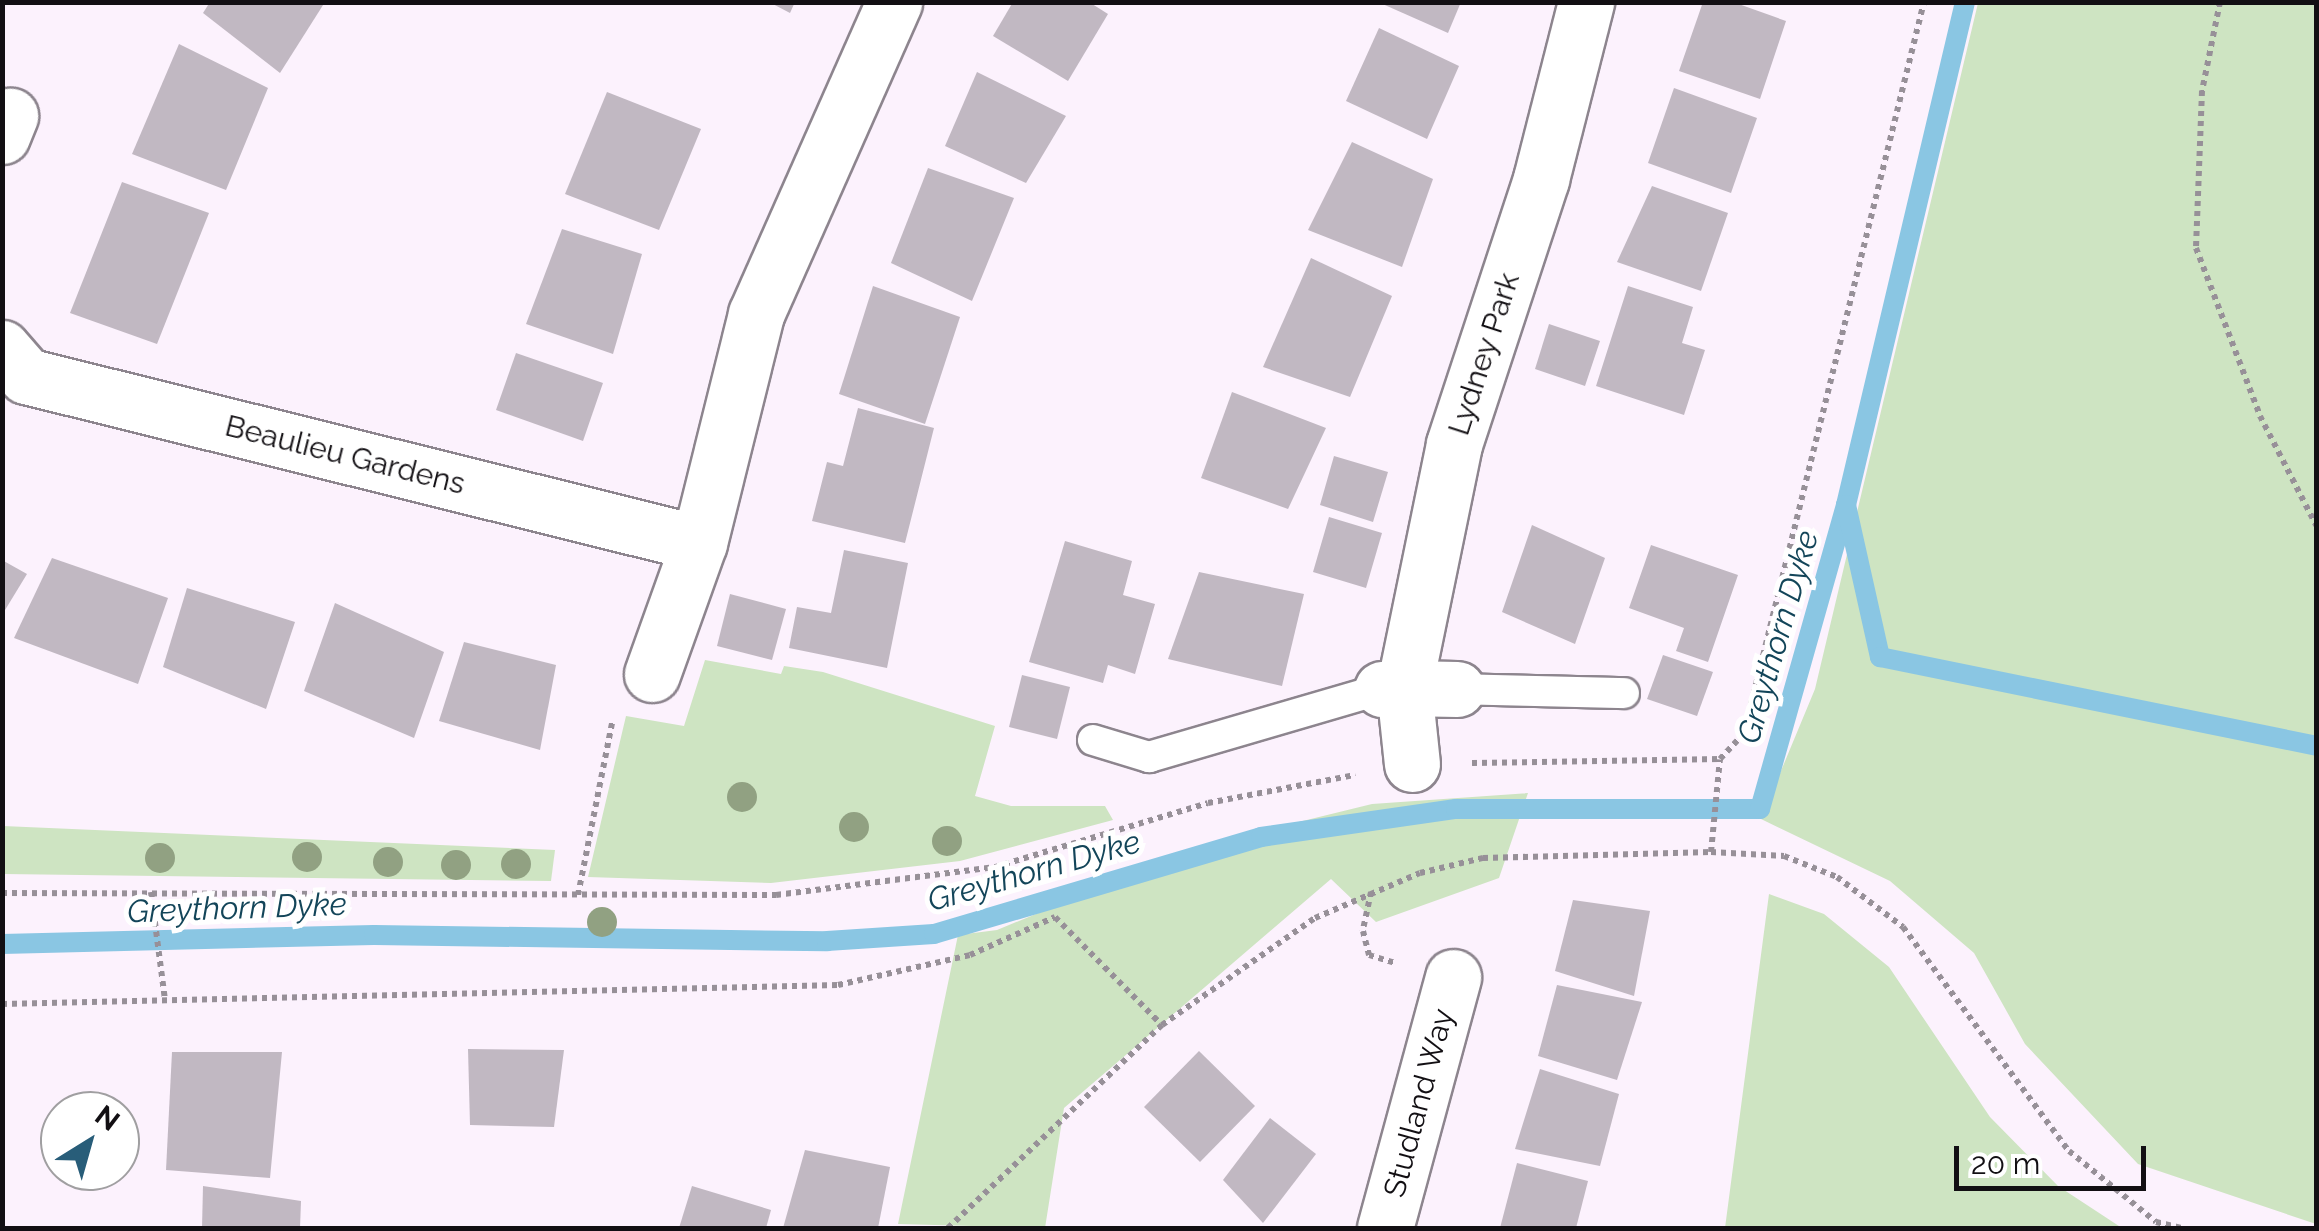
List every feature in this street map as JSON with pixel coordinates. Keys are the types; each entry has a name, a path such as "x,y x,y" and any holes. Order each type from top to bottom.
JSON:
{"street":[{"path":"652,674 699,543 756,314 894,2"},
{"name":"Lydney Park","path":"1412,764 1414,688 1454,444 1541,178 1586,2"},
{"name":"Beaulieu Gardens","path":"2,348 26,376 699,543"},
{"name":"Studland Way","path":"1385,1228 1453,977"}],"lane":[{"path":"1093,740 1149,758 1414,688 1624,693"}],"path":[{"path":"1711,852 1720,759 1744,733 1924,2"},
{"path":"2220,2 2202,91 2196,248 2260,416 2316,525"},
{"path":"578,895 618,695 652,674"},
{"path":"2,893 776,895 995,866 1208,803 1412,764 1720,759"},
{"path":"948,1228 1162,1025 1235,969 1371,890 1483,858 1711,852 1784,856 1820,870 1904,926 2068,1151 2156,1222 2182,1228"},
{"path":"1371,890 1363,931 1369,955 1392,964 1430,957 1453,977"},
{"path":"151,892 165,1000"},
{"path":"2,1004 838,985 970,955 1054,916 1162,1025"}],"green space":[{"path":"1978,3 2316,3 2316,1224 2138,1164 2025,1044 1974,953 1890,881 1761,819 1815,689"},
{"path":"705,660 781,674 784,666 823,672 995,726 975,796 1011,806 1105,806 1113,820 960,861 771,883 588,877 626,716 684,726"},
{"path":"1528,793 1499,878 1376,922 1331,879 1064,1108 1045,1228 898,1224 958,935 997,930 1201,846 1372,804"},
{"path":"3,826 555,850 551,881 3,874"},
{"path":"1769,894 1824,914 1889,967 1990,1117 2058,1186 2122,1228 1725,1228"}],"building":[{"path":"210,2 325,2 280,73 203,13"},
{"path":"769,2 795,2 790,13"},
{"path":"1013,2 1089,2 1108,14 1068,81 993,36"},
{"path":"1378,2 1461,2 1448,33"},
{"path":"1703,2 1733,2 1786,21 1760,99 1679,71"},
{"path":"1379,28 1459,66 1427,139 1346,101"},
{"path":"179,44 268,88 226,190 132,154"},
{"path":"977,72 1066,116 1026,183 945,146"},
{"path":"1674,88 1757,118 1731,193 1648,163"},
{"path":"607,92 701,129 659,230 565,194"},
{"path":"1352,142 1433,179 1402,267 1308,230"},
{"path":"928,168 1014,198 972,301 891,263"},
{"path":"122,182 209,213 157,344 70,313"},
{"path":"1652,186 1728,213 1701,291 1617,262"},
{"path":"562,229 642,254 613,354 526,324"},
{"path":"1311,258 1392,296 1350,397 1263,367"},
{"path":"873,286 960,317 925,424 839,394"},
{"path":"1628,286 1693,307 1682,343 1705,350 1684,415 1596,386"},
{"path":"1549,324 1600,341 1585,386 1535,369"},
{"path":"516,353 603,383 583,441 496,410"},
{"path":"1232,392 1326,428 1288,509 1201,478"},
{"path":"858,408 934,428 905,543 812,521 827,462 843,466"},
{"path":"1334,456 1388,472 1373,522 1320,505"},
{"path":"1329,517 1382,533 1366,588 1313,572"},
{"path":"1532,525 1605,558 1575,644 1502,612"},
{"path":"1065,541 1132,561 1123,595 1155,604 1135,674 1108,665 1103,683 1029,662"},
{"path":"1651,545 1738,575 1708,662 1676,651 1684,628 1629,608"},
{"path":"844,550 908,563 887,668 789,648 797,607 831,613"},
{"path":"52,558 168,598 138,684 14,638"},
{"path":"2,560 27,574 2,615"},
{"path":"1199,572 1304,594 1282,686 1168,659"},
{"path":"187,588 295,622 266,709 163,667"},
{"path":"730,594 786,609 772,660 717,646"},
{"path":"335,603 444,652 414,738 304,691"},
{"path":"464,642 556,665 540,750 439,721"},
{"path":"1663,655 1713,672 1697,716 1647,699"},
{"path":"1022,675 1070,687 1057,739 1009,727"},
{"path":"1573,900 1650,911 1634,996 1555,971"},
{"path":"1557,985 1642,1002 1617,1080 1538,1056"},
{"path":"468,1049 564,1050 554,1127 470,1125"},
{"path":"1199,1051 1255,1106 1200,1162 1144,1107"},
{"path":"172,1052 282,1052 270,1178 166,1170"},
{"path":"1540,1069 1619,1094 1600,1166 1515,1149"},
{"path":"1270,1118 1316,1154 1263,1223 1223,1180"},
{"path":"805,1150 890,1167 878,1228 783,1228"},
{"path":"1517,1163 1588,1181 1576,1228 1500,1228"},
{"path":"203,1186 301,1201 300,1228 202,1228"},
{"path":"692,1186 771,1210 766,1228 679,1228"}],"waterway":[{"name":"Greythorn Dyke","path":"1846,505 1965,2"},
{"name":"Greythorn Dyke","path":"2,944 374,935 827,941 934,934 1261,837 1456,809 1760,809 1846,505 1880,657 2316,746"}]}
